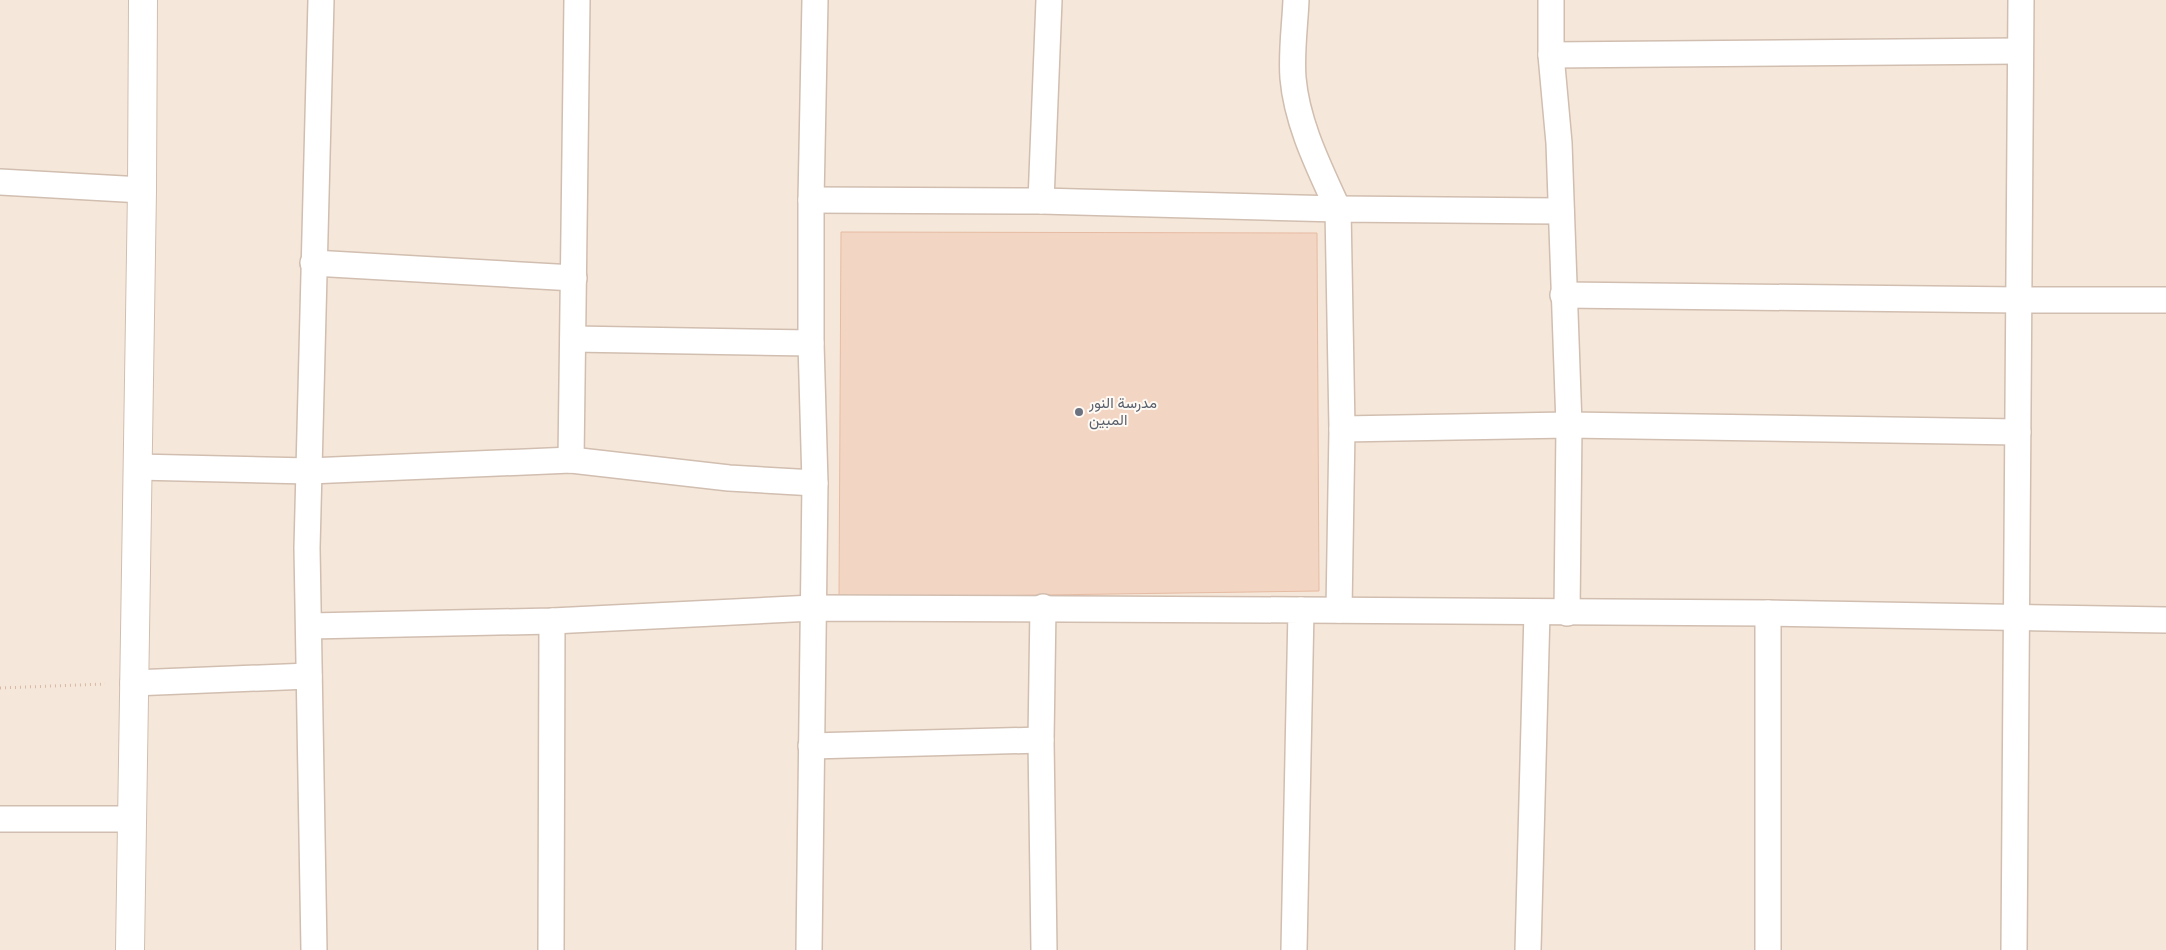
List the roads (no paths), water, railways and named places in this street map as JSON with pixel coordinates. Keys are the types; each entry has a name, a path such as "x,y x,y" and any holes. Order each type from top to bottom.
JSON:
{"street":[{"path":"130,950 142,190 143,0"},
{"path":"314,950 309,676 310,626 307,548 321,0"},
{"path":"571,460 577,0"},
{"path":"809,950 815,483 811,343 811,200 815,0"},
{"path":"1041,201 1049,0"},
{"path":"1296,0 1293,77 1300,116 1312,152 1338,209 1342,429 1339,610"},
{"path":"1550,0 1551,55 1559,143 1569,425 1568,613"},
{"path":"2014,950 2021,0"},
{"path":"1551,55 2020,51"},
{"path":"0,182 142,190"},
{"path":"811,200 1041,201 1338,209 1561,211"},
{"path":"313,263 574,278"},
{"path":"1563,295 2166,300"},
{"path":"572,339 811,343"},
{"path":"1342,429 1569,425 2018,432"},
{"path":"138,467 309,471 571,460 729,478 815,483"},
{"path":"310,626 552,621 813,608 1043,607 1568,613 1768,613 2166,620"},
{"path":"1043,607 1041,740 1044,950"},
{"path":"1294,950 1301,610"},
{"path":"1528,950 1537,612"},
{"path":"1768,613 1768,950"},
{"path":"551,950 552,621"},
{"path":"134,684 309,676"},
{"path":"811,746 1041,740"},
{"path":"0,819 132,819"}],"place":[{"name":"مدرسة النور المبين","path":"1079,412"}]}
